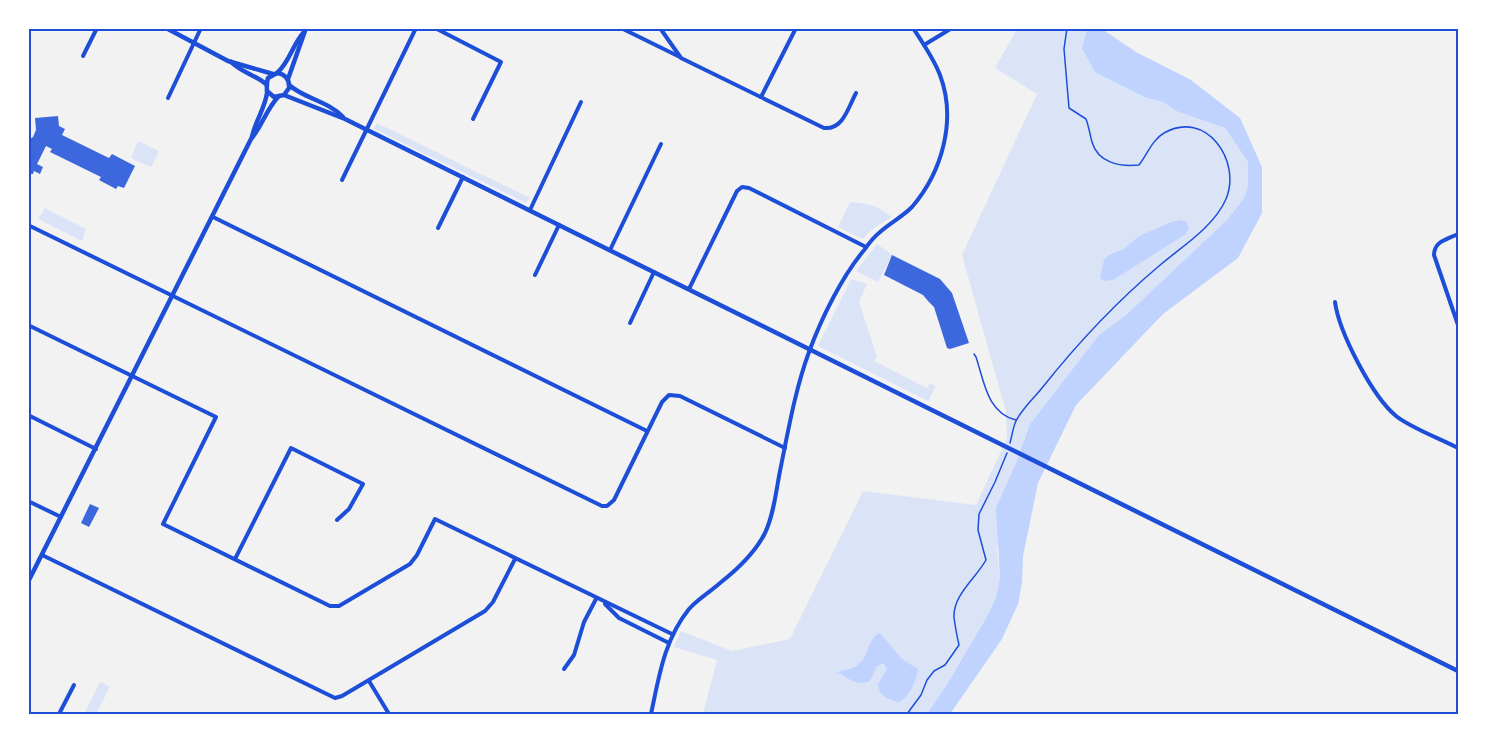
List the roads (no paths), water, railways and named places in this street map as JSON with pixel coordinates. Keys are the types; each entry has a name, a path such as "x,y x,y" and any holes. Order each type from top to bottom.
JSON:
{"street":[{"path":"82,56 97,28"},
{"path":"166,28 266,84"},
{"path":"168,98 201,28"},
{"path":"342,180 416,28"},
{"path":"435,28 501,62 472,119"},
{"path":"621,28 824,128 832,129 840,124 856,93"},
{"path":"660,28 681,58"},
{"path":"761,97 796,28"},
{"path":"651,714 672,634 690,609 738,568 755,550 766,531 804,364 840,286 866,247 880,231 911,207 938,167 946,127 944,89 940,74 913,28"},
{"path":"924,45 952,28"},
{"path":"28,582 251,139 267,91 268,78 287,61 296,41 305,30"},
{"path":"251,139 260,128 271,105 288,91 305,30"},
{"path":"228,61 283,75 302,96 334,109 345,119"},
{"path":"267,91 345,119 366,129 1458,671"},
{"path":"530,210 581,102"},
{"path":"610,250 661,144"},
{"path":"438,228 463,177"},
{"path":"689,289 737,191 742,187 749,188 866,247"},
{"path":"213,217 647,431"},
{"path":"28,225 597,505 607,506 614,500 662,402 669,395 680,396 785,448"},
{"path":"534,275 559,225"},
{"path":"1458,234 1439,242 1434,248 1434,255 1458,325"},
{"path":"630,323 654,272"},
{"path":"1335,302 1337,317 1370,384 1383,401 1399,418 1458,448"},
{"path":"28,325 216,417 163,524 333,607 339,606 410,564 435,519 672,634"},
{"path":"28,415 96,449"},
{"path":"235,559 291,448 363,484 349,509 337,520"},
{"path":"28,501 62,517"},
{"path":"42,555 333,698 342,696 369,681 485,611 493,602 515,559"},
{"path":"564,669 574,655 584,622 596,598"},
{"path":"605,603 619,618 669,643"},
{"path":"369,681 389,714"},
{"path":"59,714 74,685"}],"water":[{"path":"1087,29 1107,29 1105,31 1136,52 1191,80 1240,118 1262,167 1262,213 1238,258 1163,314 1076,405 1038,483 1023,556 1022,583 1018,604 1002,639 950,714 927,714 946,686 996,598 1000,578 996,508 1030,424 1099,335 1126,315 1227,220 1244,198 1248,186 1248,162 1225,128 1176,111 1163,102 1147,98 1095,72 1082,48"},
{"path":"1179,220 1187,222 1189,228 1186,234 1113,280 1104,281 1100,278 1104,260 1109,255 1124,249 1139,236"},
{"path":"880,633 902,659 918,669 912,688 899,702 888,699 880,692 878,684 887,669 883,663 877,666 870,681 866,683 853,681 837,672 853,668 861,662 871,642"}]}
